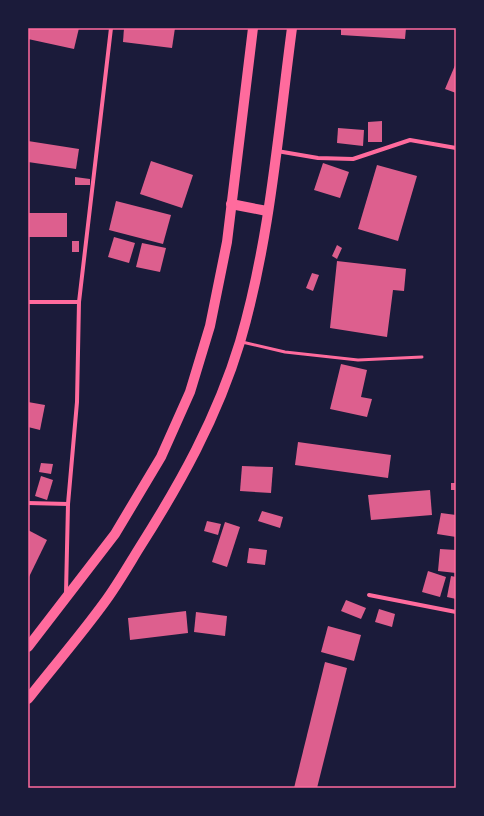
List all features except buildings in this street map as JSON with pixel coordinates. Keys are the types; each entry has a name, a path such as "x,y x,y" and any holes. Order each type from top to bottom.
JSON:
{"main road":[{"path":"28,648 66,596 115,534 161,457 190,392 210,326 227,242 253,28"},
{"path":"28,699 105,602 161,514 203,440 240,342 258,270 277,151 292,28"},
{"path":"231,204 267,211"}],"street":[{"path":"66,596 68,504 77,402 79,302 111,28"},
{"path":"277,151 318,158 353,159 410,140 456,148"},
{"path":"28,302 79,302"},
{"path":"28,503 68,504"},
{"path":"369,595 456,612"}],"lane":[{"path":"240,342 285,352 358,360 422,357"}]}
